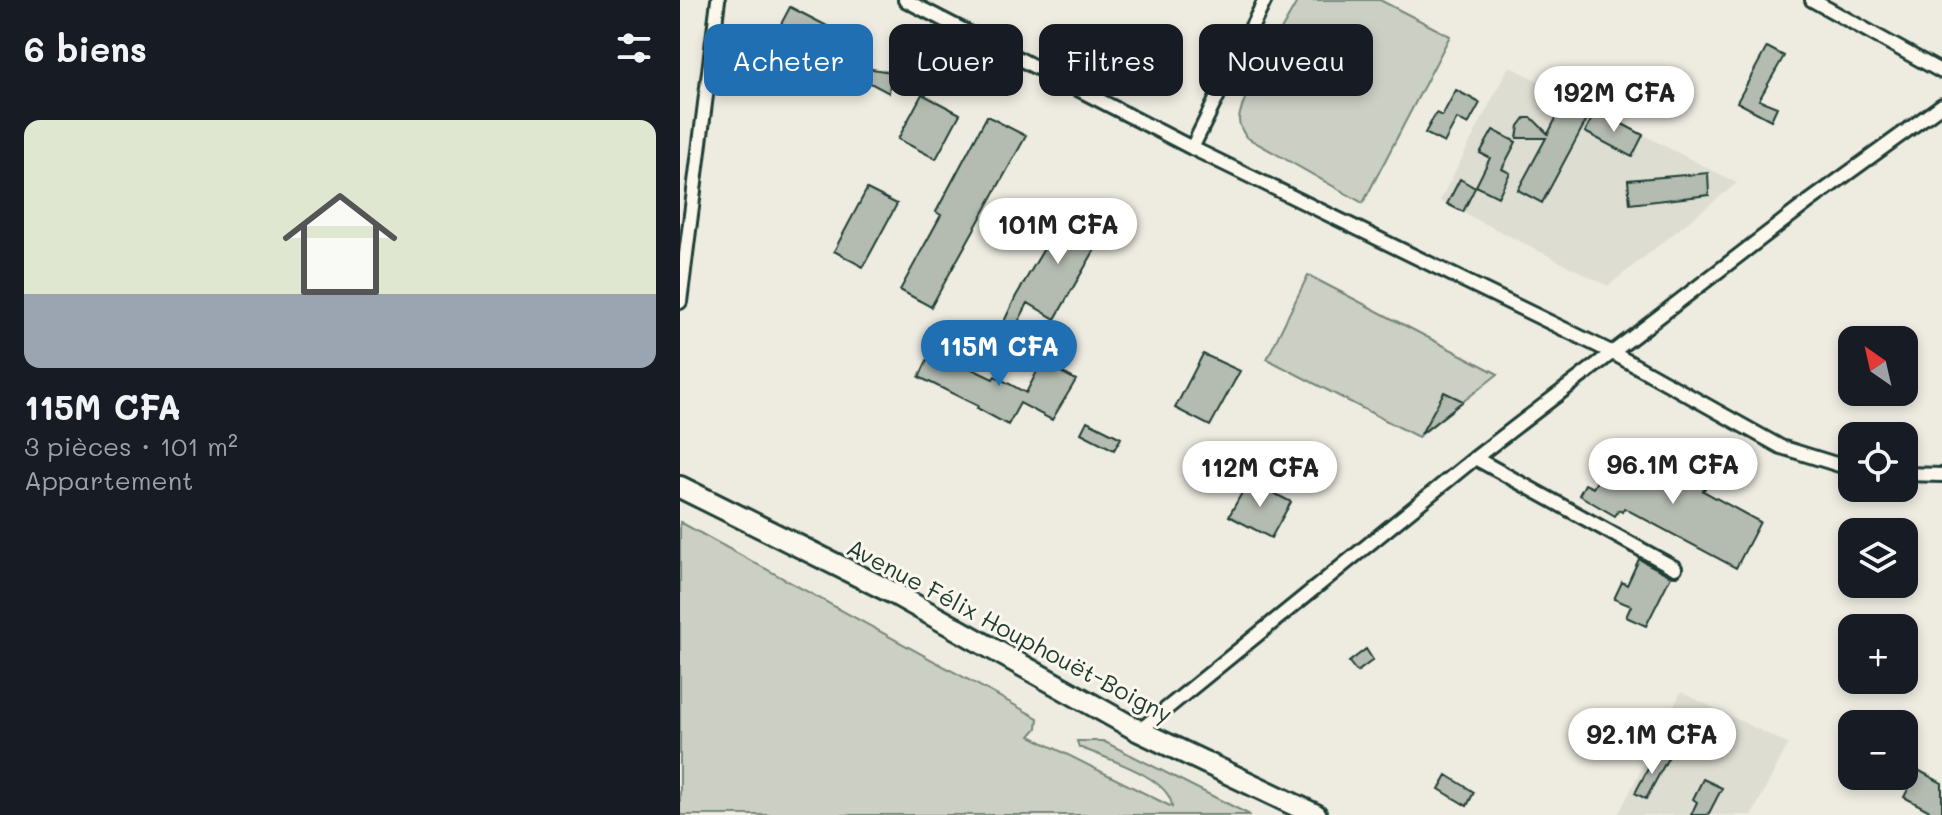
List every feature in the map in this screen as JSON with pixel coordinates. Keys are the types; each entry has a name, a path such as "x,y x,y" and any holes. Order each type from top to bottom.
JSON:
{"highway":[{"name":"Avenue Félix Houphouët-Boigny","path":"680,487 893,593 1139,731 1316,815"}],"street":[{"path":"680,302 718,0"},
{"path":"905,0 1192,148 1611,352 1781,447 1838,465"},
{"path":"1192,148 1265,0"},
{"path":"1812,0 1942,72"},
{"path":"1139,731 1475,458 1807,203 1942,105"},
{"path":"1475,458 1675,568"},
{"path":"1918,474 1942,475"}],"shaded area":[{"path":"1298,0 1380,0 1450,36 1363,203 1246,137 1239,120 1246,96 1373,96 1373,24 1284,24"},
{"path":"1509,66 1737,183 1608,286 1440,201"},
{"path":"1308,275 1498,374 1418,437 1267,359"},
{"path":"680,522 1038,718 1037,728 1030,736 1172,807 1169,796 1149,778 1079,747 1077,741 1103,741 1250,815 680,815"},
{"path":"1681,692 1788,744 1752,815 1618,815"}],"building":[{"path":"790,7 823,24 781,24"},
{"path":"1767,47 1784,56 1759,100 1777,107 1771,120 1737,102"},
{"path":"873,69 889,72 889,93 873,84"},
{"path":"1456,90 1480,103 1468,125 1457,119 1444,143 1425,133 1436,113 1442,116"},
{"path":"921,96 960,114 936,159 898,139"},
{"path":"1561,108 1586,121 1542,203 1518,190 1546,138 1517,138 1519,126 1525,118 1532,118 1548,134"},
{"path":"1596,110 1643,135 1632,157 1585,132"},
{"path":"987,116 1026,136 931,307 900,290 941,215 936,212"},
{"path":"1493,130 1516,142 1502,169 1510,173 1498,197 1476,186 1490,158 1480,153"},
{"path":"1708,173 1709,195 1630,204 1628,180"},
{"path":"1460,179 1475,188 1463,212 1447,204"},
{"path":"867,189 897,204 863,267 834,251"},
{"path":"1071,203 1109,225 1055,319 1028,303 1011,336 1000,330 1016,296"},
{"path":"932,350 993,379 995,376 1026,393 1042,362 1076,380 1052,420 1020,403 1008,425 978,406 919,377"},
{"path":"1203,354 1240,371 1210,426 1175,408"},
{"path":"1444,392 1463,401 1421,434"},
{"path":"1087,421 1121,438 1114,450 1081,433"},
{"path":"1616,448 1662,475 1671,477 1677,467 1708,484 1703,491 1760,522 1736,568 1624,508 1615,516 1579,495 1585,484 1593,488"},
{"path":"1249,480 1291,502 1271,538 1229,516"},
{"path":"1639,559 1671,576 1646,626 1626,617 1631,606 1614,599 1622,582 1627,585"},
{"path":"1366,649 1373,660 1357,672 1349,662"},
{"path":"1657,752 1668,758 1646,799 1635,793"},
{"path":"1918,770 1942,783 1942,815 1937,815 1904,797 1908,790 1918,790"},
{"path":"1447,775 1474,792 1467,806 1439,789"},
{"path":"1703,779 1722,788 1708,815 1691,815 1697,802 1693,799"}]}
